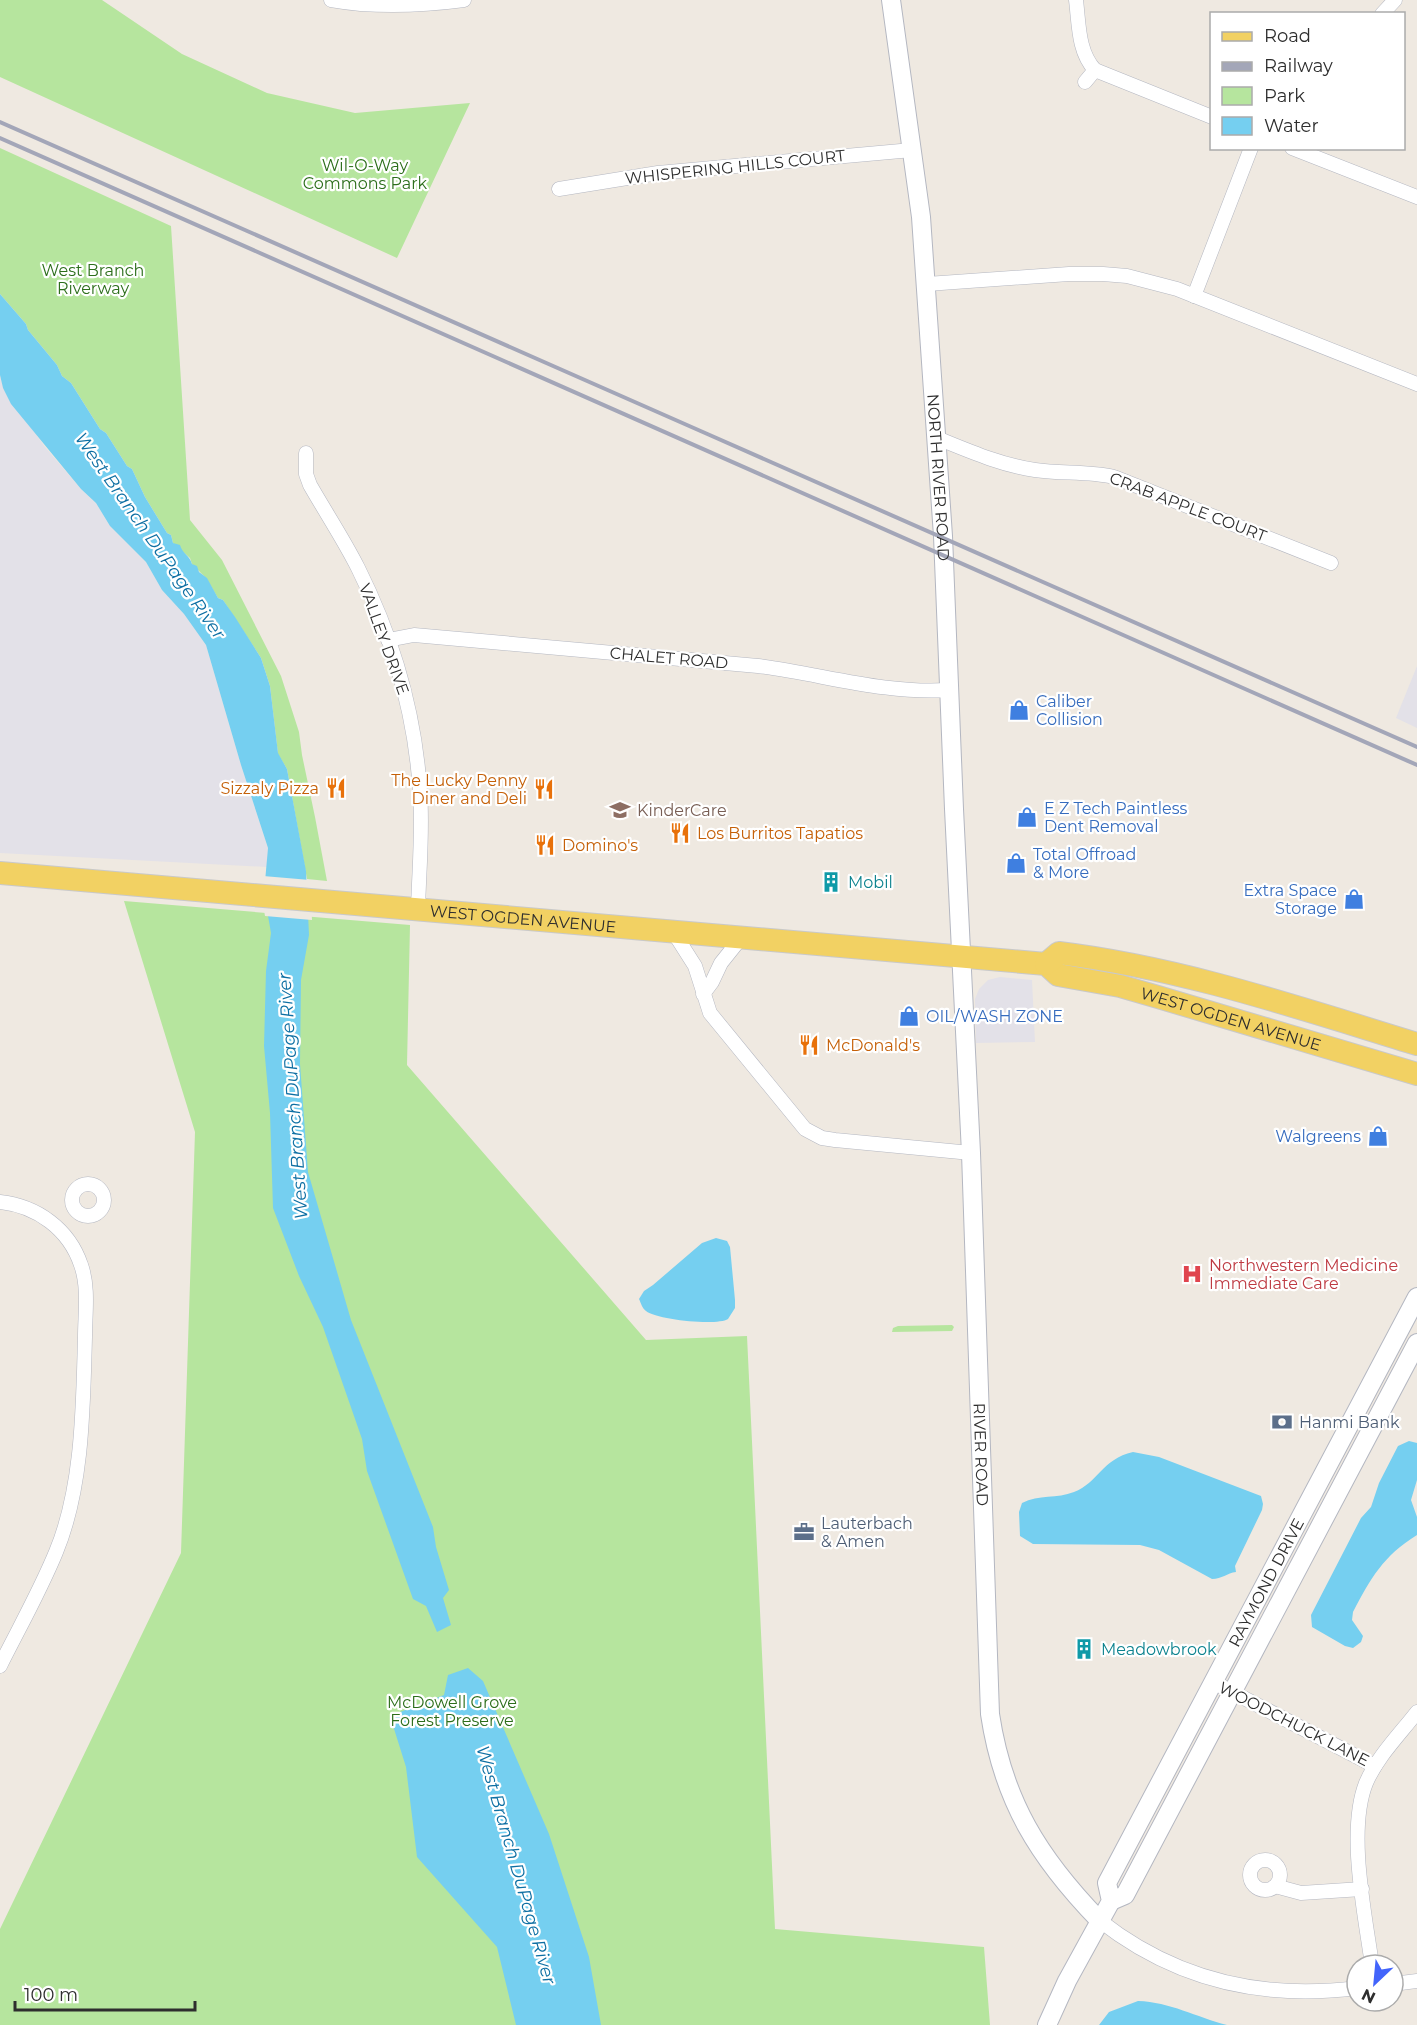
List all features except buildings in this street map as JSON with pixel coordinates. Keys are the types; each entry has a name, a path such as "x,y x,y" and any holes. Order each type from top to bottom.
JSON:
{"main road":[{"name":"WEST OGDEN AVENUE","path":"0,873 1046,964 1058,975 1120,986 1417,1074"},
{"name":"WEST OGDEN AVENUE","path":"1046,964 1059,953 1135,964 1198,980 1417,1044"}],"street":[{"path":"331,0 400,6 464,0"},
{"name":"NORTH RIVER ROAD","path":"891,0 921,217 927,284 946,605 960,957"},
{"path":"1076,0 1084,52 1095,70 1210,116"},
{"path":"1385,12 1395,0"},
{"path":"1086,82 1095,70"},
{"name":"WHISPERING HILLS COURT","path":"559,189 658,173 912,150"},
{"path":"1194,296 1250,150"},
{"path":"1297,150 1417,197"},
{"path":"927,284 1069,274 1103,274 1146,280 1194,296 1417,384"},
{"name":"CRAB APPLE COURT","path":"937,438 1010,465 1036,470 1094,473 1114,477 1331,563"},
{"name":"VALLEY DRIVE","path":"306,453 306,474 310,485 358,568 388,640 407,701 417,756 422,830 418,910"},
{"name":"CHALET ROAD","path":"388,640 414,635 758,666 798,671 880,688 948,690"},
{"path":"674,933 695,966 710,1013 805,1129 813,1134 835,1140 971,1153"},
{"path":"703,994 721,963 741,938"},
{"name":"RIVER ROAD","path":"960,957 971,1153 990,1714 1006,1782 1023,1822 1057,1872 1100,1920"},
{"path":"0,1202 30,1209 59,1229 73,1246 82,1266 86,1289 83,1402 68,1514 57,1551 0,1666"},
{"path":"59,1229 76,1212"},
{"name":"RAYMOND DRIVE","path":"1111,1901 1107,1883 1417,1298"},
{"name":"RAYMOND DRIVE","path":"1047,2025 1066,1981 1111,1901 1125,1895 1417,1343"},
{"name":"WOODCHUCK LANE","path":"1213,1682 1375,1767"},
{"path":"1370,1953 1358,1840 1363,1792 1375,1767 1417,1712"},
{"path":"1275,1886 1301,1893 1362,1889"},
{"path":"1100,1920 1128,1940 1172,1964 1226,1983 1264,1990 1294,1992 1345,1989"}],"shaded area":[{"path":"0,375 3,388 45,447 96,503 110,526 146,562 162,590 184,614 206,645 268,848 267,867 0,853"},
{"path":"1417,666 1417,728 1396,718"},
{"path":"1000,977 1032,980 1035,1042 976,1043 975,999 979,989 988,980"}],"green space":[{"name":"Wil-O-Way Commons Park","path":"0,0 102,0 182,54 267,93 355,113 470,103 397,258 0,77"},
{"name":"West Branch Riverway","path":"0,148 171,226 190,520 222,560 281,676 299,732 327,881 307,879 287,769 278,754 270,686 261,658 223,600 218,598 206,578 192,564 190,558 173,543 171,535 167,533 145,497 132,469 127,466 106,433 100,429 71,383 62,376 57,365 28,330 26,324 0,294"},
{"name":"McDowell Grove Forest Preserve","path":"124,901 410,925 407,1065 646,1340 747,1336 775,1929 984,1947 990,2025 0,2025 0,1929 181,1553 195,1132"},
{"path":"952,1325 954,1327 952,1331 892,1332 893,1328 898,1326"}],"water":[{"name":"West Branch DuPage River","path":"0,294 57,365 62,376 71,383 100,429 106,433 127,466 132,469 145,497 167,533 171,535 173,543 180,545 192,564 197,566 199,572 207,578 218,598 223,600 261,658 270,686 278,753 287,769 306,871 309,935 301,980 300,1064 308,1172 351,1320 433,1527 436,1547 449,1590 443,1598 451,1625 437,1632 426,1606 413,1599 367,1471 362,1439 323,1327 299,1276 273,1208 270,1113 264,1046 266,971 271,933 264,893 268,848 206,645 184,614 162,590 146,562 110,526 96,503 81,489 11,404 3,388 0,375"},
{"path":"716,1238 727,1241 730,1247 735,1308 728,1319 712,1322 687,1321 662,1317 645,1310 639,1299 644,1291 702,1243"},
{"path":"1409,1441 1417,1443 1417,1480 1411,1500 1417,1517 1417,1535 1395,1551 1372,1578 1353,1612 1352,1620 1363,1636 1361,1642 1353,1648 1345,1646 1312,1627 1311,1615 1361,1518 1371,1507 1379,1483 1398,1446"},
{"path":"1133,1452 1159,1457 1261,1496 1262,1510 1235,1566 1236,1572 1212,1579 1159,1550 1140,1545 1033,1544 1020,1536 1019,1512 1022,1503 1035,1498 1074,1492 1089,1483 1114,1460"},
{"name":"West Branch DuPage River","path":"468,1668 483,1681 549,1834 589,1957 601,2025 516,2025 497,1947 417,1857 406,1767 390,1716 444,1695 448,1675"},
{"path":"1138,2001 1172,2007 1227,2025 1099,2025 1109,2012"}],"pier":[{"path":"263,876 310,880 312,920 265,916 261,893"}],"railway":[{"path":"0,122 1417,747"},
{"path":"0,138 1417,765"}],"place":[{"name":"Caliber Collision","path":"1019,710"},
{"name":"Sizzaly Pizza","path":"336,788"},
{"name":"The Lucky Penny Diner and Deli","path":"544,789"},
{"name":"KinderCare","path":"620,810"},
{"name":"E Z Tech Paintless Dent Removal","path":"1027,817"},
{"name":"Los Burritos Tapatios","path":"680,833"},
{"name":"Domino's","path":"545,845"},
{"name":"Total Offroad & More","path":"1016,863"},
{"name":"Mobil","path":"831,882"},
{"name":"Extra Space Storage","path":"1354,899"},
{"name":"OIL/WASH ZONE","path":"909,1016"},
{"name":"McDonald's","path":"809,1045"},
{"name":"Walgreens","path":"1378,1136"},
{"name":"Northwestern Medicine Immediate Care","path":"1192,1274"},
{"name":"Hanmi Bank","path":"1282,1422"},
{"name":"Lauterbach & Amen","path":"804,1532"},
{"name":"Meadowbrook","path":"1084,1649"}]}
